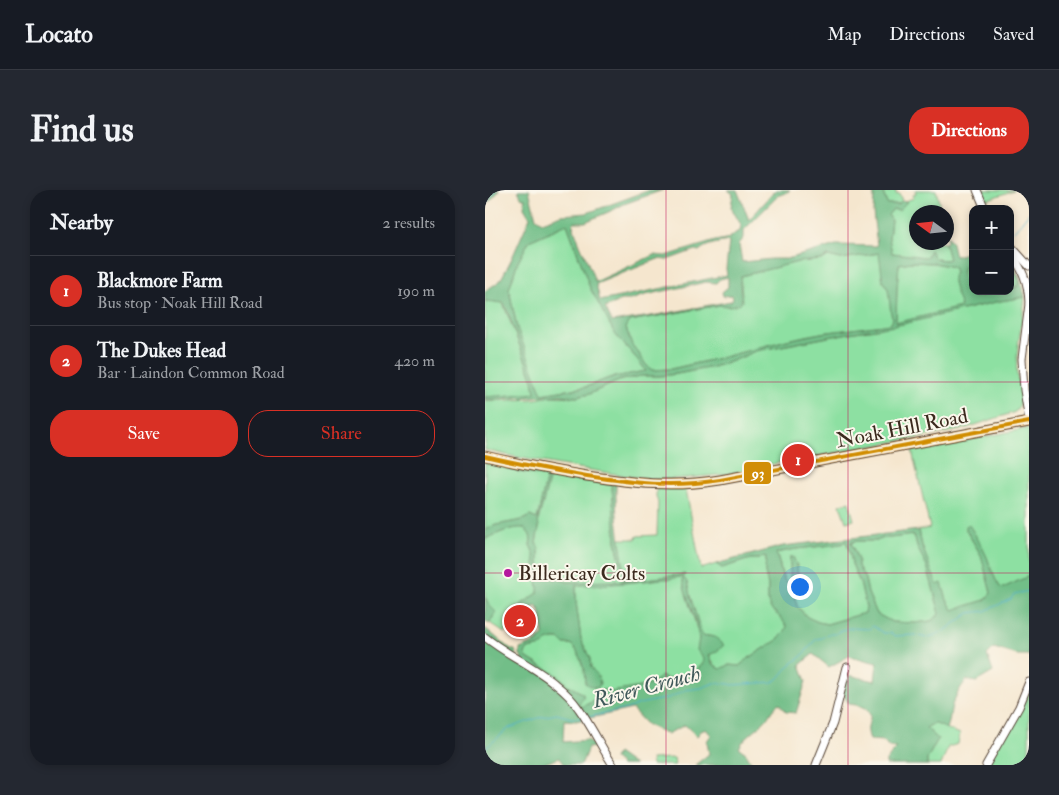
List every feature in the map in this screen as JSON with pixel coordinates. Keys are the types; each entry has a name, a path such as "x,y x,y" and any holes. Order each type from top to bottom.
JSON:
{"main road":[{"name":"Noak Hill Road","path":"485,456 550,470 627,482 685,484 720,480 1029,422"}],"street":[{"path":"977,190 983,205"},
{"path":"1014,249 1029,266"},
{"path":"1014,257 1022,270 1029,290 1028,324 1022,359 1029,422"},
{"path":"485,637 555,684 579,708 613,765"},
{"path":"817,765 833,723 847,667"},
{"path":"986,765 1019,707 1029,682"}],"green space":[{"path":"500,190 485,208 485,191"},
{"path":"518,190 529,190 536,218 542,222 562,215 587,213 650,190 663,190 624,204 585,222 574,222 575,231 595,282 654,255 666,256 730,238 740,231 741,225 731,207 733,194 728,190 737,190 749,220 774,192 777,190 790,190 778,196 744,230 744,238 739,244 742,262 787,259 836,245 877,246 873,212 873,190 882,190 887,204 898,204 903,200 907,202 899,210 893,209 888,215 891,219 889,238 892,253 926,257 930,250 935,259 945,260 949,259 946,250 954,250 955,256 963,254 968,249 969,262 964,267 963,278 969,288 969,295 973,295 975,298 985,295 1014,295 1014,287 1017,287 1020,282 1014,268 1020,279 1025,297 894,326 756,351 713,367 677,374 641,376 621,380 589,394 577,397 561,395 485,400 485,397 535,393 533,380 504,303 485,301 485,291 500,281 530,217 524,207 525,199 521,197","holes":["567,224 590,288 615,334 646,371 609,378 586,387 542,394 517,328 509,289 517,264 529,241","729,241 727,275 600,301 596,284 658,259 667,260 695,250 699,251 709,245","879,253 883,282 888,289 893,318 891,324 821,333 671,369 652,370 646,365 632,345 626,328 630,321 720,305 737,305 742,302 741,276 798,262 822,260 828,256 841,259","911,262 934,263 953,267 955,272 953,285 961,307 896,323 899,264","728,277 728,287 722,292 723,296 732,295 731,301 612,322 605,308 621,300 631,300 706,282 716,283 720,279"]},
{"path":"896,190 896,194 899,193 902,201 898,204 887,204 883,193"},
{"path":"915,190 936,190 939,205 909,205 909,250 946,250 949,259 892,253 889,238 891,219 888,215 905,201 914,198 913,195 916,194"},
{"path":"981,190 1014,190 986,200"},
{"path":"567,224 590,288 615,334 646,371 609,378 586,387 541,394 517,328 509,289 517,264 529,241"},
{"path":"880,253 883,282 888,289 893,318 892,324 821,333 671,369 652,370 646,365 632,345 626,328 630,321 720,305 728,306 742,295 740,276 798,262 822,260 828,256 841,259"},
{"path":"911,262 934,263 953,267 955,272 953,283 961,307 896,323 899,264"},
{"path":"969,262 969,288 963,278 964,267"},
{"path":"1014,270 1020,282 1014,287"},
{"path":"973,295 985,295 975,298"},
{"path":"1025,297 1017,356 1017,375 1021,399 1018,408 1015,412 960,430 792,460 727,474 672,479 650,479 624,475 541,462 485,450 485,401 535,399 551,396 577,397 589,394 621,380 641,376 677,374 713,367 756,351 894,326"},
{"path":"485,301 503,303 533,380 536,395 485,399"},
{"path":"1029,428 1029,576 1003,588 1000,587 987,558 966,530 981,555 991,593 985,600 953,610 947,600 942,584 937,586 922,546 919,530 930,528 912,451"},
{"path":"485,460 616,484 617,520 626,581 685,574 685,576 670,579 602,585 576,585 576,602 581,639 590,659 591,668 597,674 600,683 598,688 591,687 585,683 584,669 577,651 570,644 564,644 559,639 553,639 547,641 542,646 528,649 525,654 526,657 557,675 568,685 583,694 579,708 594,701 597,692 603,690 611,692 646,686 662,676 668,679 691,675 702,665 704,659 697,650 699,638 696,623 682,578 687,582 702,635 715,637 724,645 709,655 712,663 720,669 729,665 739,666 776,641 784,633 787,626 771,609 768,602 768,585 765,572 766,557 750,559 722,568 716,564 783,546 919,530 922,546 937,585 942,583 947,600 953,610 985,600 991,593 981,555 966,530 967,525 969,525 981,545 1000,587 1003,588 1029,576 1029,656 1017,655 994,648 987,655 993,672 976,682 967,680 958,692 952,705 947,729 934,723 926,728 938,739 927,759 927,765 886,765 886,761 896,748 889,747 884,741 870,740 868,730 869,712 861,706 849,704 841,691 848,675 875,681 877,663 849,656 829,667 813,654 800,665 806,681 796,713 786,712 779,704 739,748 746,753 753,765 695,765 709,754 707,741 711,735 706,729 697,736 685,725 667,734 647,725 632,709 576,721 564,720 563,742 588,740 595,747 588,748 581,765 564,765 559,758 540,765 485,765 485,628 511,650 515,650 518,659 524,662 520,655 520,649 537,642 543,635 540,610 536,606 525,612 520,607 538,593 534,554 530,545 531,537 524,528 519,528 504,531 485,539 485,530 496,525 522,520 530,516 537,519 547,476 518,472 485,463","holes":["550,476 609,484 612,487 616,541 624,581 567,582 541,577 539,572 539,548 536,543 539,527 538,521","914,535 918,549 927,566 940,614 931,621 915,623 892,622 877,614 851,543","846,541 852,564 860,583 866,607 865,613 827,624 818,622 807,617 797,606 796,593 802,595 800,578 793,557 790,557 790,586 782,575 776,553 841,544"]},
{"path":"485,463 518,472 547,476 537,519 530,516 522,520 496,525 485,530"},
{"path":"550,476 609,484 612,487 616,541 624,581 567,582 541,577 539,572 539,548 536,543 539,527 538,521"},
{"path":"657,484 685,484 701,569 716,564 722,568 750,559 766,557 765,572 768,585 768,602 771,609 787,626 785,633 739,666 729,665 720,669 712,662 710,655 715,637 702,635 687,582 683,579 705,659 702,665 691,675 668,679 634,689 611,692 603,690 597,692 594,701 579,708 583,694 568,685 557,675 526,657 525,654 528,649 542,646 547,641 553,639 559,639 564,644 570,644 577,651 584,669 585,683 597,674 591,668 590,659 581,639 576,602 576,585 622,583 681,577 626,581 619,539 636,539 637,536 657,535"},
{"path":"849,502 854,520 846,522 840,505"},
{"name":"Billericay Colts","path":"519,527 524,528 530,535 530,545 534,554 539,589 538,593 522,604 513,614 515,617 508,623 511,627 504,633 490,623 496,612 485,597 485,539"},
{"path":"914,535 918,549 927,566 940,614 931,621 915,623 892,622 877,614 851,543"},
{"path":"846,541 852,564 860,583 866,607 865,613 827,624 818,622 807,617 797,606 796,593 802,595 800,578 798,577 797,566 793,557 790,557 791,586 784,579 776,553 841,544"},
{"path":"485,597 496,612 489,624 485,621"},
{"path":"1029,691 1029,765 986,765"},
{"path":"934,723 960,734 958,744 948,747 941,765 927,765 927,759 938,739 926,728"},
{"path":"617,753 634,765 621,765 614,759"},
{"path":"674,758 675,765 652,765 651,759"}],"waterway":[{"path":"485,205 496,190"},
{"path":"1014,231 1029,213"},
{"name":"River Crouch","path":"588,717 669,698 685,690 701,688 714,683 732,685 773,682 802,656 816,639 822,638 827,634 835,634 850,628 869,629 873,626 883,633 891,633 895,636 915,635 927,638 943,632 969,613 985,611 1011,599 1014,594 1029,591"},
{"name":"River Crouch","path":"485,748 509,728 541,717 557,714 571,718 582,718"}],"transit line":[{"name":"93","path":"485,456 604,479 653,484 686,484 720,480 1029,422"}],"place":[{"name":"Blackmore Farm","path":"798,460"},
{"name":"Billericay Colts","path":"508,573"},
{"name":"The Dukes Head","path":"520,621"}]}
